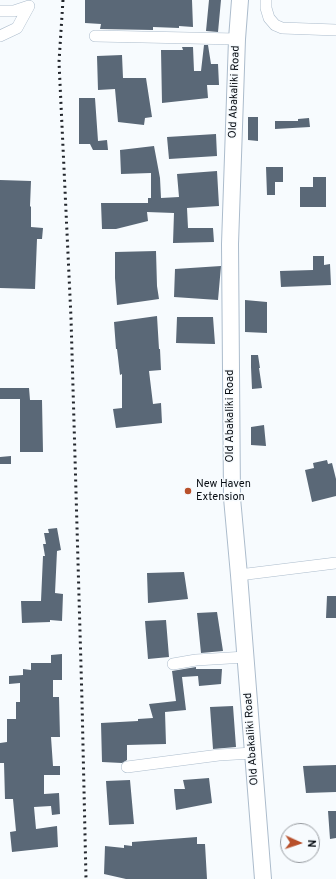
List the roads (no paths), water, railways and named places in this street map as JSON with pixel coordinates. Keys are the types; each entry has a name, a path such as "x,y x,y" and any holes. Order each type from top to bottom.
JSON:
{"main road":[{"name":"Old Abakaliki Road","path":"240,0 237,39 230,244 230,437 232,498 240,575 263,879"}],"street":[{"path":"266,0 266,8 269,18 282,28 336,30"},
{"path":"0,11 14,12 31,3"},
{"path":"0,36 17,28 31,3"},
{"path":"95,36 237,39"},
{"path":"240,575 336,563"},
{"path":"173,664 196,660 246,657"},
{"path":"127,767 219,755 253,753"}],"railway":[{"path":"63,0 59,62 71,318 86,879"}],"place":[{"name":"New Haven Extension","path":"188,491"}]}
